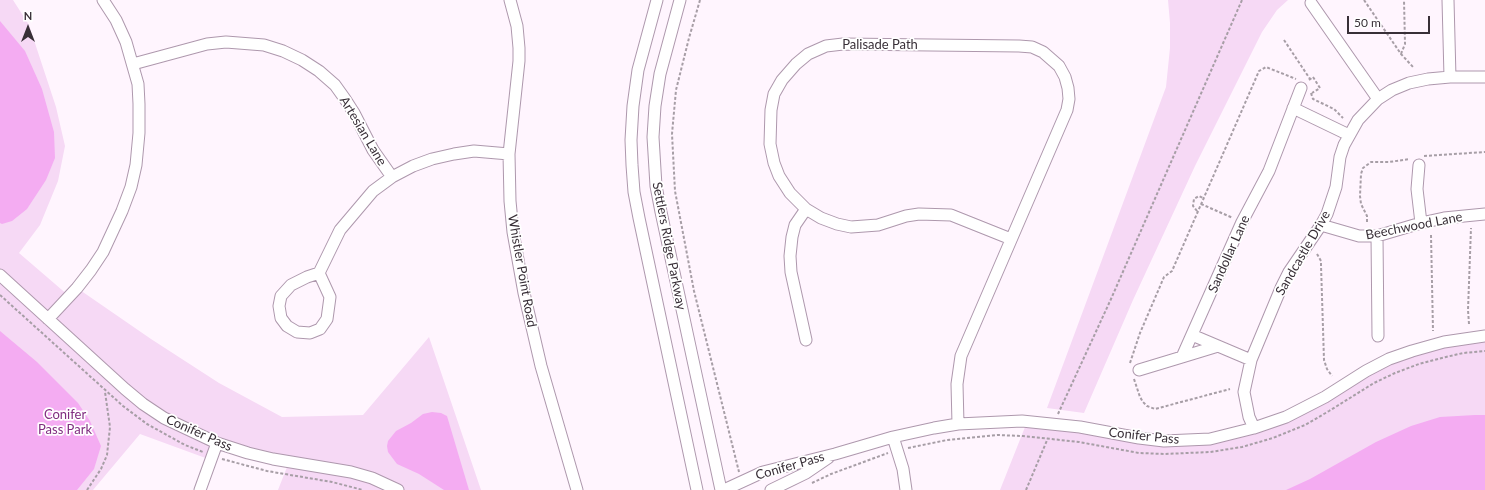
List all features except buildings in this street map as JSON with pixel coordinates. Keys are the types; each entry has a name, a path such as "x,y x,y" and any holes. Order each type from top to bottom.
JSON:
{"street":[{"path":"48,319 77,288 95,264 114,230 131,187 136,164 139,133 138,84 126,42 116,20 103,0"},
{"name":"Whistler Point Road","path":"510,0 517,26 519,62 509,154 510,201 517,259 541,366 577,490"},
{"name":"Settlers Ridge Parkway","path":"657,0 638,70 633,106 631,140 634,192 697,490"},
{"name":"Settlers Ridge Parkway","path":"680,0 663,59 655,106 653,137 656,186 660,212 721,490"},
{"path":"1448,0 1450,77"},
{"path":"1311,3 1378,98"},
{"name":"Artesian Lane","path":"133,64 207,44 226,42 264,45 283,51 302,60 319,71 335,85 348,104 373,150 392,177"},
{"name":"Palisade Path","path":"958,424 957,384 961,356 1067,110 1069,99 1065,77 1058,66 1043,52 1032,47 843,44 826,46 808,54 796,64 782,80 774,94 771,110 770,144 779,176 790,193 806,209 821,218 837,224 851,226 878,225 906,216 919,214 951,215 1011,238"},
{"name":"Sandcastle Drive","path":"1254,428 1249,417 1244,392 1251,360 1289,272 1321,225 1336,187 1340,157 1349,135 1358,120 1378,98 1392,90 1410,83 1428,79 1450,77 1485,78"},
{"name":"Sandollar Lane","path":"1182,357 1242,222 1269,171 1293,108 1305,87"},
{"path":"1293,108 1349,135"},
{"path":"320,273 306,277 291,285 281,296 279,306 281,318 287,326 297,332 310,333 320,329 327,319 330,297 320,273 340,230 373,191 392,177 413,166 432,159 474,151 509,154"},
{"path":"1416,160 1417,189 1421,223"},
{"path":"806,209 795,225 790,256 793,279 806,340"},
{"name":"Beechwood Lane","path":"1321,225 1359,236 1377,236 1444,218 1485,214"},
{"path":"1377,236 1378,336"},
{"name":"Conifer Pass","path":"0,275 125,389 143,404 171,422 217,443 273,459 351,472 372,478 398,490"},
{"path":"1192,335 1251,360"},
{"name":"Conifer Pass","path":"724,490 764,472 835,454 893,437 958,424 1007,422 1049,423 1164,441 1210,439 1254,428 1304,409 1366,371 1412,351 1444,342 1485,336"},
{"path":"1133,370 1218,346"},
{"path":"893,437 903,469 906,490"},
{"path":"200,490 217,443"},
{"name":"Conifer Pass","path":"771,490 806,473 835,454"}],"path":[{"path":"700,0 688,38 676,90 672,134 675,191 694,290 738,468"},
{"path":"1060,411 1111,299 1242,0"},
{"path":"1364,0 1401,54 1413,67"},
{"path":"1401,54 1405,44 1404,0"},
{"path":"1284,40 1310,79"},
{"path":"1230,389 1155,410 1147,406 1140,398 1130,360 1140,333 1164,277 1172,271 1259,71 1266,67 1297,79 1305,87 1313,99 1334,109 1343,118"},
{"path":"1305,87 1320,88 1312,77"},
{"path":"1367,222 1367,216 1361,204 1360,196 1361,174 1365,164 1371,162 1416,160 1485,152"},
{"path":"1198,211 1193,206 1194,199 1199,196 1203,198"},
{"path":"1201,204 1242,222"},
{"path":"1469,324 1468,310 1471,228"},
{"path":"1431,235 1433,331"},
{"path":"1317,254 1321,261 1324,360 1332,376"},
{"path":"87,490 101,469 107,455 110,427 105,391"},
{"path":"1026,490 1048,438"}],"green space":[{"name":"Conifer Pass Park","path":"0,0 13,0 29,25 56,107 65,146 58,181 40,225 19,253 69,296 77,288 151,339 219,383 282,417 363,415 429,337 481,490 278,490 289,462 217,443 211,460 140,434 93,490 0,490"},
{"path":"1168,0 1288,0 1277,10 1262,32 1195,166 1133,300 1084,413 1047,408 1166,87 1170,48"},
{"path":"1485,336 1485,490 1000,490 1027,422 1186,441 1267,424 1389,359"}],"shaded area":[{"path":"0,21 25,51 42,89 54,132 55,158 46,180 27,209 12,221 2,224 0,223"},
{"path":"0,331 37,362 78,403 90,421 101,446 94,469 77,490 0,490"},
{"path":"432,412 441,413 447,416 469,490 444,490 419,474 397,464 388,452 388,441 396,431 411,423 423,414"},
{"path":"1485,415 1485,490 1286,490 1310,479 1376,442 1411,426 1440,417"}]}
